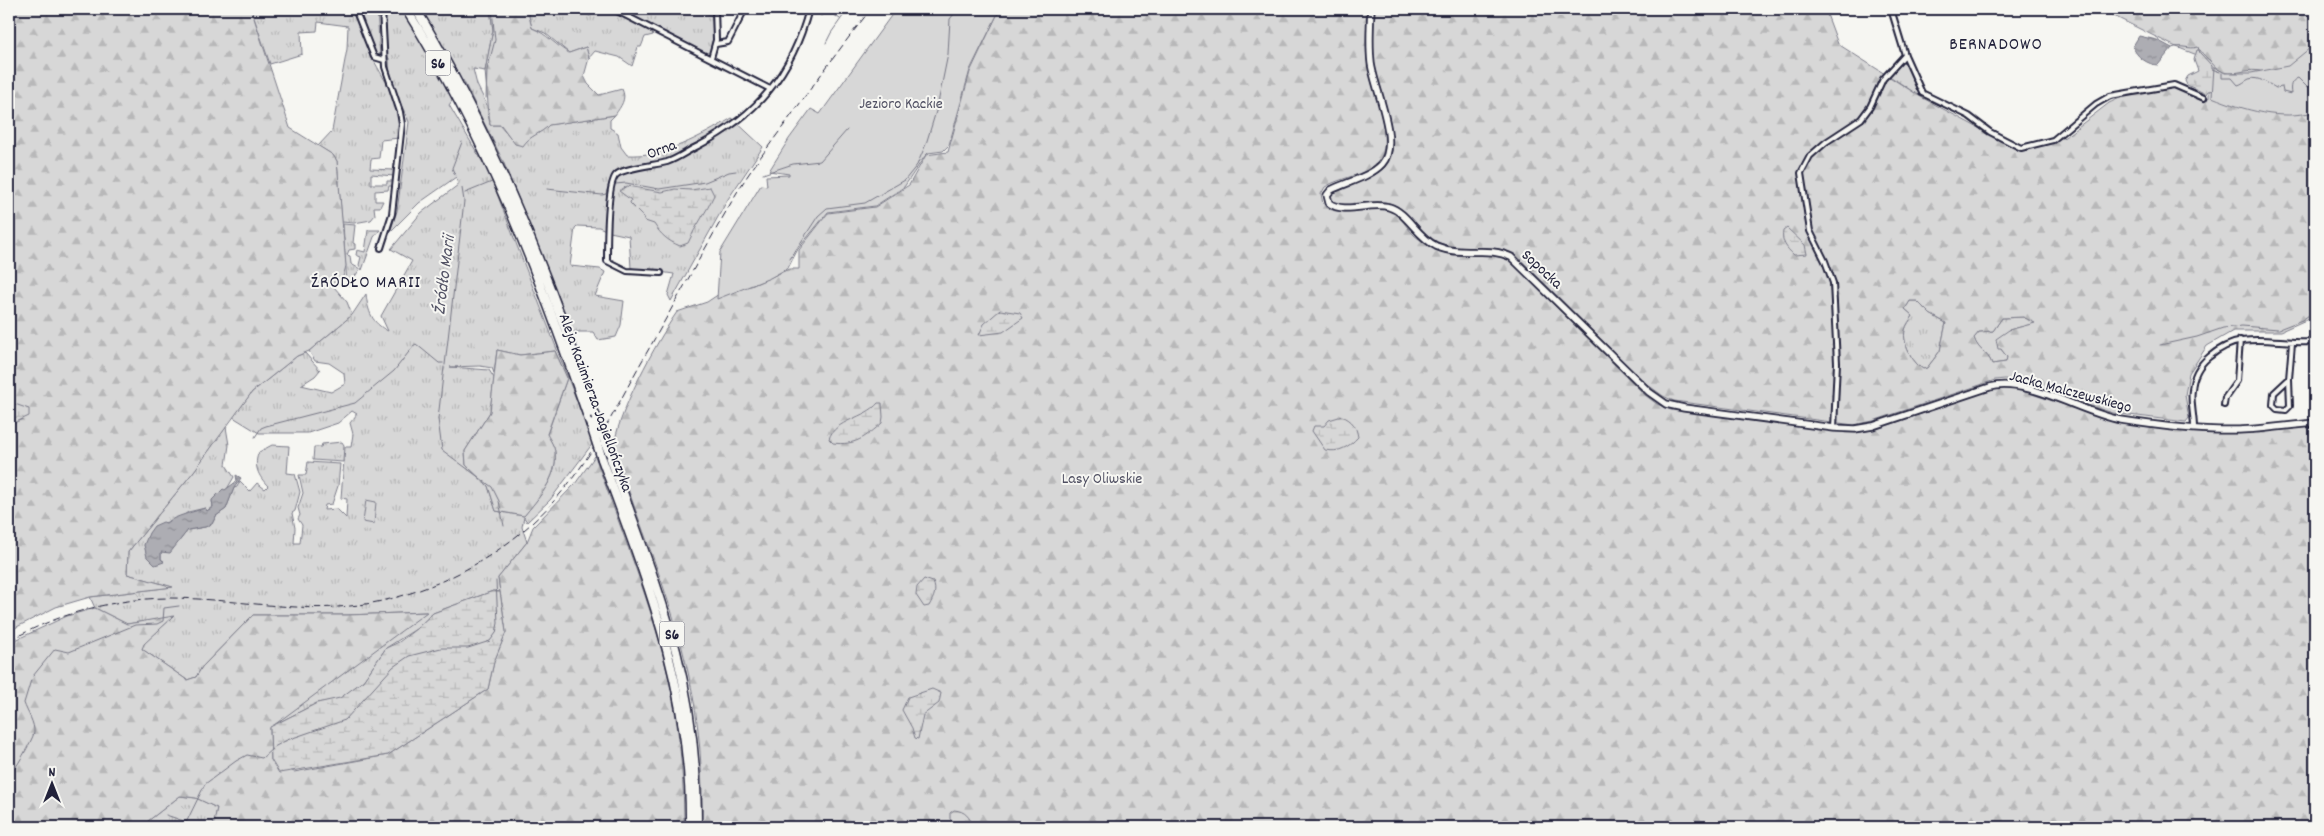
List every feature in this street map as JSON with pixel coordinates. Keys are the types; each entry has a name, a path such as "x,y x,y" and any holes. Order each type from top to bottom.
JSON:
{"highway":[{"name":"Aleja Kazimierza Jagiellończyka","path":"406,9 454,92 506,200 590,423 652,598 669,653 686,746 690,827"},
{"name":"Aleja Kazimierza Jagiellończyka","path":"416,9 459,83 501,171 534,250 662,603 681,672 693,746 697,827"}],"main road":[{"name":"Sopocka","path":"1371,9 1371,66 1386,120 1388,151 1385,160 1375,170 1331,190 1327,195 1329,203 1339,208 1388,206 1399,212 1418,233 1435,245 1461,253 1494,251 1511,257 1647,390 1666,404 1834,428 1865,428 1913,412"},
{"name":"Jacka Malczewskiego","path":"1913,412 1990,387 2008,384 2120,419 2194,428 2240,430 2315,423"}],"street":[{"path":"355,9 374,57 384,60"},
{"path":"381,248 392,214 402,124 384,60 382,9"},
{"path":"613,9 770,89 793,55 808,9"},
{"path":"712,58 716,44 715,9"},
{"path":"716,44 728,42 745,9"},
{"path":"1891,9 1905,55 1919,88 1926,97 1969,116 1990,132 2021,148 2053,140 2096,104 2110,96 2174,85 2204,98"},
{"path":"1834,428 1837,363 1833,283 1825,261 1810,231 1801,173 1810,156 1826,142 1861,119 1870,107 1883,79 1905,55"},
{"name":"Orna","path":"661,273 627,271 606,261 611,196 616,175 620,172 678,158 724,132 751,111 770,89"},
{"path":"2224,405 2225,398 2237,381 2240,340"},
{"path":"2194,428 2192,391 2198,370 2206,359 2220,348 2240,340 2292,343 2315,342"},
{"path":"2289,379 2273,396 2273,405 2277,409 2286,410 2290,406 2289,379 2292,343"}],"green space":[{"path":"9,9 251,9 290,128 333,155 337,161 346,266 341,284 336,283 334,287 347,302 352,315 309,351 297,356 252,392 194,471 128,552 127,574 173,587 90,597 56,607 9,631"},
{"path":"251,9 377,9 380,57 376,55 372,57 393,95 400,126 399,138 381,140 379,158 371,159 370,169 395,170 394,176 371,174 371,184 387,184 387,181 394,181 393,186 389,186 388,190 375,191 375,201 383,201 380,207 374,207 375,215 371,220 354,223 342,222 337,161 333,155 318,146 332,131 347,49 348,26 318,22 317,31 301,32 302,54 270,64"},
{"path":"385,9 402,9 454,98 449,105 489,173 593,443 550,500 527,522 524,517 522,527 527,542 498,578 500,592 493,591 433,613 416,629 386,648 363,681 340,699 317,703 270,727 426,612 347,615 253,615 202,667 196,677 187,680 142,649 143,644 173,617 127,624 95,608 90,597 172,587 127,574 128,552 194,471 226,427 229,445 226,465 234,477 227,489 218,494 212,501 213,506 207,511 205,508 188,512 180,518 164,523 147,557 164,561 161,559 161,552 179,541 188,530 212,524 216,516 226,509 234,488 237,487 240,481 250,491 257,483 265,489 268,486 259,474 256,461 259,452 272,445 289,446 287,473 295,474 300,492 295,511 292,513 295,528 294,543 300,543 302,525 298,519 300,515 298,508 303,493 299,475 306,475 308,462 340,464 338,486 332,504 325,505 324,510 337,509 346,518 347,499 341,498 345,447 351,447 353,434 350,423 357,414 352,411 338,423 308,433 259,433 233,417 252,392 297,356 305,353 320,370 315,376 301,385 331,392 345,384 344,373 329,363 315,361 309,351 352,315 366,294 372,316 378,324 388,331 381,316 412,261 391,249 421,213 458,185 456,177 419,203 390,232 397,211 409,122 390,80 389,58 386,57","holes":["497,350 520,355 555,351 567,378 547,435 555,451 553,471 541,495 524,516 496,511 488,486 466,465 465,451 490,412 494,378 489,370 450,367 480,366 492,368 494,373"]},
{"path":"421,9 490,9 493,30 485,71 473,69 477,85 487,105 490,125 500,125 511,138 523,145 548,125 615,115 610,120 610,128 618,133 621,147 627,155 655,153 668,149 695,139 732,118 763,147 728,199 671,301 668,295 674,274 631,268 629,236 610,232 599,227 577,226 575,228 570,266 600,269 605,272 595,296 624,301 621,325 616,337 598,340 593,332 573,332 503,161 463,80 461,82"},
{"path":"490,9 528,9 532,28 542,33 564,50 569,53 586,47 589,58 584,76 588,84 599,95 622,89 624,99 615,115 549,125 529,139 523,146 515,144 501,125 490,125 485,71 493,30"},
{"path":"538,9 576,9 590,16 594,9 609,9 649,30 653,35 645,37 641,47 638,47 632,66 619,57 595,51 589,58 586,47 569,53 545,33 532,28 530,12"},
{"path":"617,9 698,9 712,16 713,46 709,54"},
{"name":"Jezioro Kackie","path":"896,9 1007,9 999,11 970,70 949,145 943,151 928,153 904,187 875,206 828,212 798,249 788,268 770,278 717,299 720,252 761,185 767,186 766,176 789,175 769,171 811,109 820,114"},
{"name":"Lasy Oliwskie","path":"1011,9 1367,9 1367,59 1381,113 1384,142 1382,154 1377,163 1366,171 1325,187 1321,194 1323,204 1329,209 1344,212 1376,209 1389,210 1397,215 1417,237 1437,250 1456,255 1491,255 1508,259 1645,395 1657,404 1671,410 1856,433 1877,429 1991,390 2004,388 2023,391 2112,421 2131,424 2237,433 2315,426 2315,827 702,827 700,749 692,691 673,615 614,448 616,434 622,417 639,378 677,312 707,302 725,290 751,286 789,269 799,269 799,250 828,213 875,207 909,185 926,155 948,152 970,72 998,13"},
{"path":"1374,9 1825,9 1838,44 1921,97 2021,151 2065,137 2109,103 2137,90 2175,83 2209,98 2210,60 2174,46 2100,9 2315,9 2315,316 2281,331 2233,331 2207,346 2189,373 2185,395 2189,418 2186,422 2113,413 2005,379 1995,380 1873,421 1854,425 1674,401 1663,396 1644,382 1515,254 1506,250 1459,247 1440,243 1426,233 1401,208 1393,204 1379,202 1343,204 1332,201 1331,196 1333,193 1374,175 1385,167 1391,157 1391,130 1374,59","holes":["1910,301 1917,301 1930,314 1946,323 1940,351 1927,368 1923,369 1906,347 1904,335 1908,323 1913,316 1905,309","2023,317 2035,323 2009,330 1996,339 1998,349 2001,349 2007,357 2006,362 1992,364 1974,338 1979,332 1993,331 2002,318"]},
{"path":"2315,47 2315,112 2288,115 2263,113 2212,97 2214,67 2225,73 2251,73 2288,66 2310,48"},
{"path":"2197,50 2200,50 2223,72 2236,73 2256,70 2269,74 2283,83 2315,110 2215,90 2208,91 2206,94 2187,85 2185,81 2188,76 2198,71 2194,60"},
{"path":"1903,60 1906,61 1921,97 1888,75"},
{"path":"627,186 662,192 675,189 691,190 710,187 714,195 688,243 680,246 665,237 654,224 645,221 630,203 631,200 619,191"},
{"path":"343,224 355,225 353,243 355,244 355,249 349,250 347,255 350,256 351,264 360,269 349,285 347,285"},
{"path":"1787,228 1805,245 1807,254 1794,255 1786,247 1783,241 1783,231"},
{"path":"368,230 380,230 374,237 362,270 359,265 361,257 356,255 357,250 365,252"},
{"path":"1910,301 1917,301 1930,314 1946,323 1940,351 1927,368 1923,369 1906,347 1904,335 1908,323 1913,316 1905,309"},
{"path":"1000,310 1020,313 1023,318 1003,332 979,335 984,324"},
{"path":"2023,317 2036,323 2009,330 2001,349 2007,357 2006,362 1992,364 1974,338 1979,332 1993,331 2002,318"},
{"path":"497,350 520,355 555,351 567,378 547,434 555,451 553,471 546,487 524,516 496,511 488,486 466,465 465,451 490,412"},
{"path":"9,402 29,409 29,416 14,423 9,422"},
{"path":"878,403 882,403 882,423 871,432 854,442 848,443 833,443 829,439 837,427 873,408"},
{"path":"1342,416 1353,424 1358,437 1351,444 1343,448 1335,451 1325,450 1312,431 1314,426 1324,426 1329,420"},
{"path":"342,442 344,445 343,462 313,460 314,447 321,447 322,444"},
{"path":"595,456 640,580 668,674 680,751 684,827 213,827 217,808 196,798 180,796 148,821 147,827 9,827 9,643 67,616 95,608 127,624 174,616 144,644 142,649 187,680 196,677 202,667 253,615 347,615 427,612 270,728 271,760 294,772 388,755 488,689 494,662 506,632 498,578 527,542 533,527 575,484"},
{"path":"366,500 376,502 374,524 363,522"},
{"path":"924,579 933,582 935,591 929,606 924,607 916,595 917,587"},
{"path":"493,591 500,592 506,632 494,662 488,689 388,755 279,773 271,760 270,727 317,703 340,698 363,681 386,648 399,642 433,613"},
{"path":"932,689 941,693 939,703 923,715 918,739 915,738 902,710 908,697"},
{"path":"180,796 196,798 217,808 213,827 147,827 148,821"},
{"path":"954,810 967,815 974,827 957,827 950,819 950,813"}],"water":[{"path":"2139,36 2157,40 2172,48 2158,65 2150,63 2142,59 2134,50 2133,46"},
{"path":"236,475 241,478 234,488 226,509 216,516 212,524 188,530 170,553 161,552 161,559 164,562 155,565 147,557 144,545 154,526 205,508 207,511 213,507 212,500 223,489 225,490 237,481"}],"waterway":[{"name":"Źródło Marii","path":"486,98 487,70 495,40 492,9"},
{"path":"816,9 821,16 827,10 840,19"},
{"path":"826,43 848,9"},
{"path":"790,259 818,216 827,208 865,203 905,180 917,165 926,144 937,108 948,54 950,19 958,9"},
{"path":"2172,48 2198,47 2200,53 2212,66 2212,69 2220,72"},
{"path":"2222,73 2222,78 2232,78 2238,85 2252,78 2276,88 2282,87 2283,92 2291,94 2291,84 2298,78 2307,87 2315,86"},
{"path":"763,174 793,164 820,161 847,130"},
{"name":"Źródło Marii","path":"455,175 452,168 462,142"},
{"path":"616,184 626,183 659,189 705,182 736,171"},
{"path":"465,193 492,182"},
{"path":"547,189 602,195 606,194 609,183"},
{"name":"Źródło Marii","path":"445,365 464,201 462,188"},
{"path":"2279,329 2302,320 2315,311"},
{"path":"2160,345 2197,337 2223,328 2242,326 2278,329"},
{"path":"413,346 416,344 439,363 443,363"},
{"path":"255,437 261,428 266,426 355,403 394,371 412,348"},
{"name":"Źródło Marii","path":"444,367 438,419 442,450 492,487 499,501 504,526"},
{"name":"Źródło Marii","path":"184,827 205,784 236,761 247,755 262,758 274,747 287,740 345,720 393,667 409,656 441,648 468,648 490,641 496,633 498,623 496,581"},
{"path":"33,676 55,649 69,652 135,625 157,624 163,621 164,608 179,606"},
{"path":"9,777 34,733 32,721 24,703 31,680"},
{"name":"Źródło Marii","path":"166,815 201,827"}],"railway":[{"path":"9,641 48,622 68,615 109,604 130,601 172,598 310,607 365,604 394,598 445,580 493,554 515,538 555,500 590,453 742,184 871,9"}],"district":[{"name":"BERNADOWO","path":"1996,43"},
{"name":"ŹRÓDŁO MARII","path":"366,281"}]}
